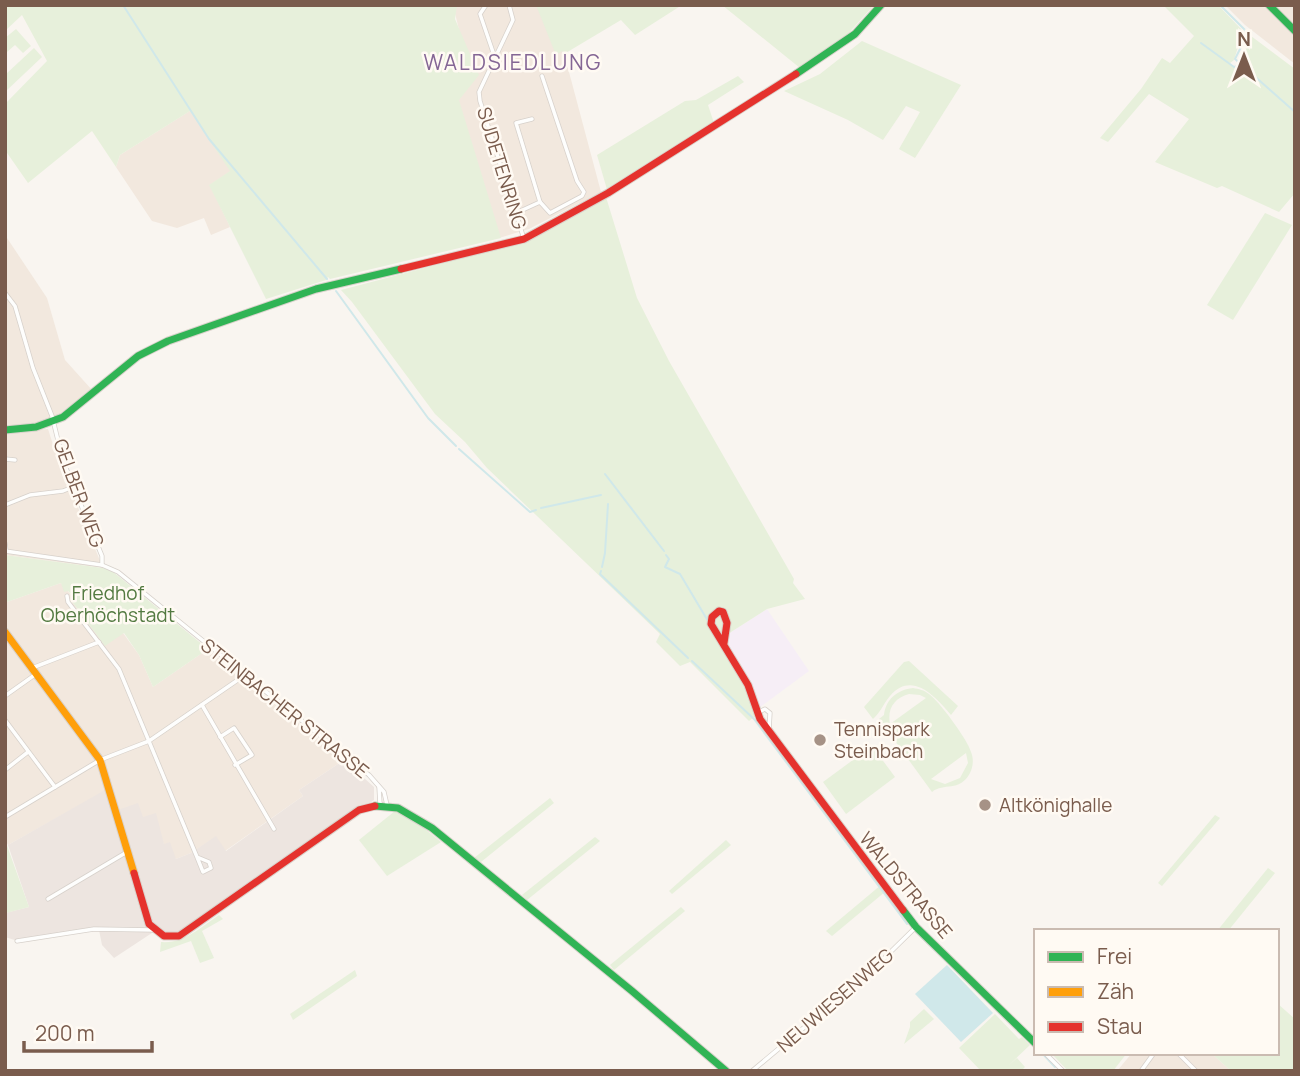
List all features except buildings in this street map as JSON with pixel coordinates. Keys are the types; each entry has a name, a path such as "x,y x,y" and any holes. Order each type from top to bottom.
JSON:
{"street":[{"path":"486,5 480,14 495,58"},
{"name":"SUDETENRING","path":"509,5 513,20 480,92 480,101 524,239"},
{"path":"5,430 36,427 53,422 80,405 149,350 266,305 337,284 524,239 608,193 832,51 855,34 881,5"},
{"path":"1269,5 1294,28"},
{"path":"532,119 516,123 540,202 545,210 555,212 582,196 584,188 577,181 542,76"},
{"path":"516,213 540,202"},
{"name":"GELBER WEG","path":"5,293 15,306 60,450 102,556 103,565"},
{"path":"5,459 15,460"},
{"path":"5,505 30,495 63,491 73,487"},
{"path":"5,543 6,551"},
{"name":"STEINBACHER STRASSE","path":"6,551 103,565 118,572 369,775 378,785 383,805"},
{"path":"67,596 68,602 119,669 197,857 204,872 211,868 209,862 197,857"},
{"name":"WALDSTRASSE","path":"723,643 727,619 723,612 719,611 714,614 711,624 748,685 760,719 768,732 916,927 1034,1042"},
{"path":"5,632 100,760 149,924 164,937 184,934 353,814 365,808 383,805 404,809 432,828 726,1071"},
{"path":"5,696 34,671 99,642"},
{"path":"5,817 100,760 149,741 245,675"},
{"path":"202,705 274,829"},
{"path":"5,720 55,787"},
{"path":"220,737 234,728 252,755 235,765"},
{"path":"6,768 28,752"},
{"path":"48,899 127,852"},
{"name":"NEUWIESENWEG","path":"752,1071 868,974 916,927"},
{"path":"17,941 94,929 153,930"},
{"path":"1047,1055 1063,1071"},
{"path":"1141,1071 1153,1055"},
{"path":"1180,1055 1196,1071"},
{"path":"1184,1071 1189,1065"}],"shaded area":[{"path":"453,5 539,5 565,57 601,192 529,229 499,238 454,107 471,79"},
{"path":"1225,5 1295,5 1295,64 1245,25"},
{"path":"193,109 237,167 210,185 230,227 211,235 204,218 177,228 152,221 116,167 120,155"},
{"path":"5,235 47,298 65,360 92,390 51,420 22,427 5,427"},
{"path":"48,429 103,568 5,555 5,432"},
{"path":"61,583 105,645 123,633 139,655 153,687 208,649 344,760 299,790 303,796 225,851 216,837 176,859 143,817 112,812 105,791 8,845 5,840 5,600 7,602"},
{"path":"767,609 809,671 759,708 750,683 727,645 728,634"},
{"path":"344,760 374,787 374,800 178,935 167,935 158,929 114,958 102,945 99,930 21,942 5,937 5,913 29,907 8,845 105,790 112,812 138,803 143,817 156,813 164,844 170,842 176,859 191,853 216,836 226,851 303,796 299,790"},
{"path":"1130,1055 1213,1055 1231,1071 1117,1071"}],"green space":[{"path":"5,5 457,5 455,19 479,75 459,100 501,238 330,279 328,277 326,280 266,299 209,185 230,171 190,111 120,155 116,167 92,131 28,183 5,150 5,104 47,61 22,15 5,31"},
{"path":"536,5 682,5 635,35 621,20 564,54 562,51 556,55"},
{"path":"722,5 874,5 846,36 800,68"},
{"path":"1163,5 1218,5 1243,31 1234,60 1229,64 1239,70 1245,65 1243,54 1251,36 1295,69 1295,193 1279,212 1222,186 1217,188 1155,162 1189,119 1149,94 1108,142 1100,138 1141,89 1162,58 1170,63 1194,36"},
{"path":"16,29 31,46 23,53 15,45 7,52 5,50 5,38"},
{"path":"862,41 961,85 915,158 899,149 920,112 906,106 883,140 848,120 784,91 820,74"},
{"path":"34,48 42,57 6,91 5,75"},
{"path":"738,76 744,82 708,105 715,126 608,193 597,155 685,101 696,100"},
{"path":"606,197 637,298 669,361 794,579 793,583 805,599 767,609 720,639 750,691 759,713 749,721 690,662 680,666 656,642 660,634 487,468 465,442 435,414 341,290 527,241"},
{"path":"1265,213 1292,225 1233,320 1207,305"},
{"name":"Friedhof Oberhöchstadt","path":"5,555 112,571 208,649 153,687 139,655 124,633 105,646 71,600 72,595 68,591 64,592 61,583 7,602"},
{"path":"909,661 958,706 951,715 931,694 907,685 890,696 873,719 864,707 904,662"},
{"path":"907,689 923,691 934,698 965,739 973,763 970,773 961,783 932,792 879,719 884,715 893,696","holes":["909,694 926,698 890,724 893,705 899,698","966,753 968,763 960,778 945,784 931,779"]},
{"path":"872,746 895,777 846,814 823,782"},
{"path":"550,798 554,803 481,862 474,858"},
{"path":"395,811 409,816 441,842 387,876 359,840"},
{"path":"1215,815 1220,818 1162,886 1158,883"},
{"path":"595,837 600,841 527,900 522,895"},
{"path":"5,840 29,907 6,913 5,913"},
{"path":"726,840 731,845 672,894 669,891"},
{"path":"1268,868 1275,873 1230,929 1219,929"},
{"path":"881,885 886,891 832,936 826,931"},
{"path":"681,907 685,911 614,970 610,965"},
{"path":"219,915 223,919 202,931 214,958 200,963 191,941 160,952 161,942 185,937"},
{"path":"355,970 357,976 293,1020 290,1014"},
{"path":"1279,1005 1295,1019 1295,1071 1231,1071 1213,1055 1279,1055"},
{"path":"924,1009 934,1019 904,1044 910,1022"},
{"path":"995,1014 1019,1039 1022,1037 1030,1045 1008,1066 1017,1058 1025,1067 1021,1071 981,1071 959,1048"},
{"path":"1053,1055 1125,1055 1113,1071 1068,1071"}],"water":[{"path":"947,965 993,1013 961,1042 915,994"}],"waterway":[{"path":"123,5 209,139 327,279"},
{"path":"1220,5 1248,33 1235,59 1295,112"},
{"path":"1201,43 1234,67 1241,65"},
{"path":"336,291 428,418 456,446"},
{"path":"459,449 530,512 536,510"},
{"path":"605,474 664,551"},
{"path":"541,508 601,495"},
{"path":"602,567 608,504"},
{"path":"666,555 669,559 665,567 680,574 708,621"},
{"path":"601,571 600,574 688,658"},
{"path":"692,661 754,719 907,924"},
{"path":"916,932 1034,1046"},
{"path":"1044,1055 1055,1067"}],"traffic: fast":[{"path":"796,74 855,34 881,5"},
{"path":"1269,5 1295,31"},
{"path":"5,430 36,427 63,417 138,356 168,341 316,289 401,269"},
{"path":"375,806 398,808 432,828 726,1071"},
{"path":"903,910 916,927 1034,1042"}],"traffic: slow":[{"path":"5,632 100,760 134,873"}],"traffic: jam":[{"path":"401,269 524,239 608,193 796,74"},
{"path":"724,643 727,623 723,612 719,611 712,617 711,624 748,685 760,719 903,910"},
{"path":"134,873 149,924 164,936 179,936 359,810 375,806"}],"place":[{"name":"Tennispark Steinbach","path":"820,740"},
{"name":"Altkönighalle","path":"985,805"}],"district":[{"name":"WALDSIEDLUNG","path":"513,63"}]}
